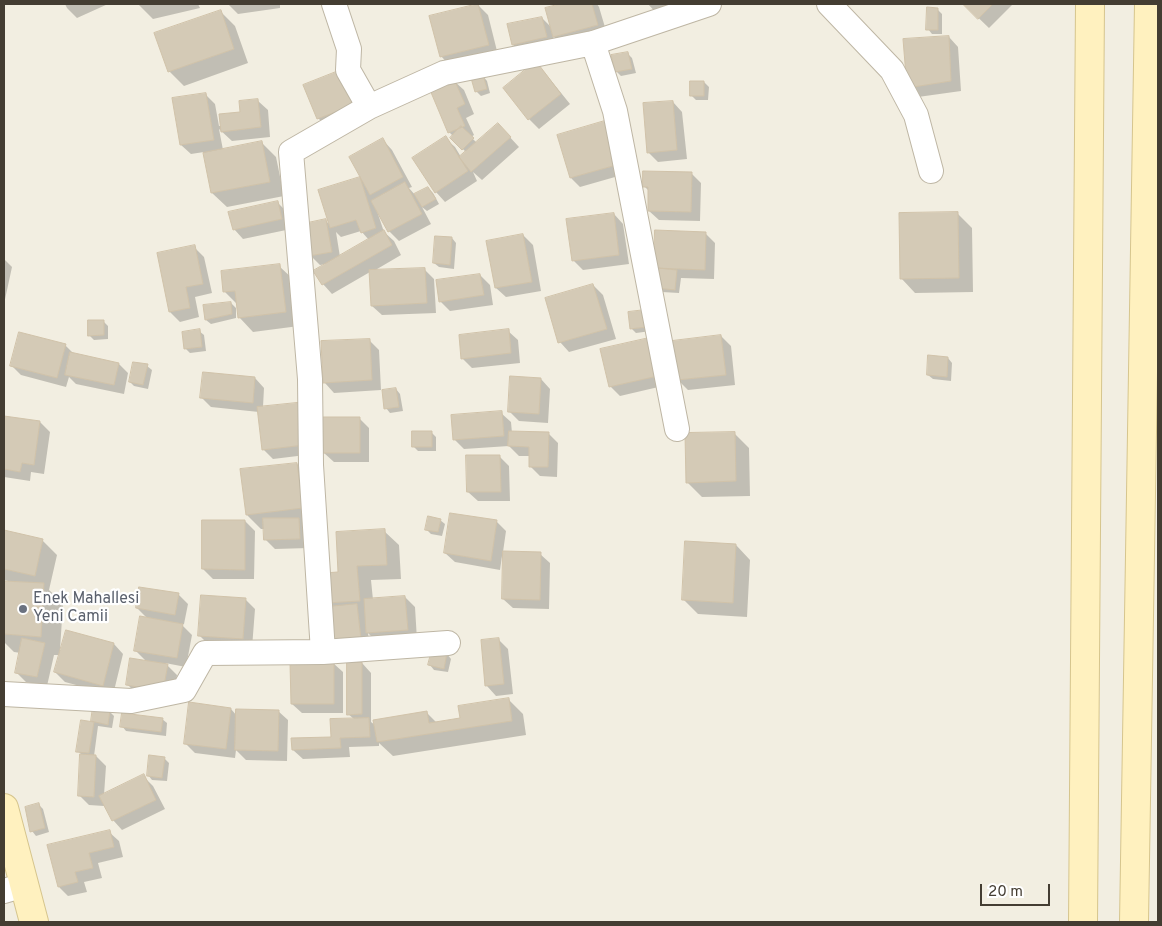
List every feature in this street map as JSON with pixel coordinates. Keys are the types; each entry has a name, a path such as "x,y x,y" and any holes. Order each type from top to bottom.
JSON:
{"main road":[{"path":"1083,922 1090,4"},
{"path":"1134,922 1149,4"},
{"path":"4,808 14,888 34,922"}],"street":[{"path":"334,4 349,49 348,70 369,107"},
{"path":"323,652 311,465 310,379 291,152 369,107 444,73 594,43 709,4"},
{"path":"829,4 892,70 916,115 931,171"},
{"path":"594,43 615,111 676,429"},
{"path":"4,694 131,701 184,690 205,653 323,652 448,643"}],"building":[{"path":"478,4 489,45 440,57 429,16"},
{"path":"560,4 592,4 598,25 553,37 545,8"},
{"path":"963,4 993,4 978,19"},
{"path":"927,7 938,8 938,30 926,30"},
{"path":"221,10 234,49 168,72 154,33"},
{"path":"542,17 547,37 512,45 507,24"},
{"path":"949,36 951,81 907,88 903,39"},
{"path":"628,52 632,69 615,72 611,55"},
{"path":"536,61 561,94 528,120 503,88"},
{"path":"341,70 354,105 317,119 303,85"},
{"path":"483,75 487,89 475,92 471,78"},
{"path":"454,79 465,104 457,108 465,126 448,133 430,90"},
{"path":"690,81 704,81 704,96 690,96"},
{"path":"206,93 214,140 180,145 172,98"},
{"path":"258,99 261,127 221,132 219,114 240,112 239,101"},
{"path":"673,101 677,150 647,153 643,103"},
{"path":"608,120 620,164 570,178 557,135"},
{"path":"498,123 511,137 471,172 459,157"},
{"path":"461,126 474,138 462,150 450,138"},
{"path":"446,136 468,171 435,193 412,158"},
{"path":"383,138 403,177 370,195 349,157"},
{"path":"262,141 270,182 211,193 203,153"},
{"path":"643,171 692,172 691,212 648,211 648,187 643,187"},
{"path":"360,177 376,228 361,233 356,220 330,228 318,190"},
{"path":"405,182 422,214 388,232 371,201"},
{"path":"428,187 436,199 422,207 414,194"},
{"path":"278,201 282,219 233,230 228,212"},
{"path":"958,212 959,278 900,279 899,213"},
{"path":"614,213 619,255 572,261 566,219"},
{"path":"326,219 332,252 309,256 303,224"},
{"path":"384,230 392,245 322,285 313,271"},
{"path":"655,230 706,232 705,270 654,268"},
{"path":"523,234 532,282 495,288 486,241"},
{"path":"435,236 452,237 450,265 433,263"},
{"path":"195,245 203,284 186,287 190,308 169,312 157,253"},
{"path":"280,264 286,312 238,318 235,291 223,292 221,271"},
{"path":"425,268 427,303 371,306 369,270"},
{"path":"658,268 677,270 675,290 656,288"},
{"path":"480,274 484,295 439,302 436,280"},
{"path":"593,284 607,329 558,343 545,298"},
{"path":"231,302 232,314 205,320 203,305"},
{"path":"645,310 647,327 630,329 628,312"},
{"path":"88,320 104,320 104,335 88,336"},
{"path":"200,329 202,347 184,349 182,332"},
{"path":"509,329 511,353 461,359 459,335"},
{"path":"19,332 66,344 57,378 10,366"},
{"path":"721,335 726,375 677,380 672,341"},
{"path":"649,338 658,376 609,387 600,349"},
{"path":"370,339 372,380 323,383 321,341"},
{"path":"70,352 119,363 114,385 65,375"},
{"path":"928,355 948,357 947,377 927,375"},
{"path":"133,362 148,364 143,385 129,382"},
{"path":"203,372 255,377 253,403 200,398"},
{"path":"510,376 541,378 539,414 508,412"},
{"path":"396,388 399,407 384,409 382,390"},
{"path":"306,402 305,445 262,450 257,407"},
{"path":"502,411 504,436 453,440 451,415"},
{"path":"4,416 40,421 34,465 22,463 20,472 4,469"},
{"path":"322,417 360,417 360,453 323,453"},
{"path":"412,431 432,431 432,447 412,447"},
{"path":"509,431 549,432 548,467 529,467 529,447 508,446"},
{"path":"735,432 736,481 686,483 685,433"},
{"path":"466,455 500,455 501,492 467,492"},
{"path":"297,463 303,508 246,515 240,469"},
{"path":"450,513 497,520 491,561 444,553"},
{"path":"428,516 441,519 438,532 425,530"},
{"path":"263,518 299,518 300,539 264,540"},
{"path":"202,520 245,520 245,570 202,569"},
{"path":"385,529 387,565 357,566 360,601 326,603 324,573 338,572 336,532"},
{"path":"4,530 43,539 35,576 4,569"},
{"path":"685,541 736,544 733,603 682,600"},
{"path":"503,551 541,552 540,600 502,599"},
{"name":"Enek Mahallesi Yeni Camii","path":"4,581 44,583 41,637 4,634"},
{"path":"139,587 179,593 175,615 136,608"},
{"path":"201,595 246,598 243,639 198,636"},
{"path":"405,596 408,630 366,633 364,599"},
{"path":"357,604 361,639 332,643 327,607"},
{"path":"140,616 183,624 177,658 134,651"},
{"path":"66,630 114,643 103,686 54,672"},
{"path":"22,638 45,643 37,677 15,673"},
{"path":"499,638 504,684 485,686 481,640"},
{"path":"432,650 447,653 444,669 428,665"},
{"path":"130,658 168,664 163,691 126,685"},
{"path":"334,661 334,704 291,704 290,662"},
{"path":"347,662 362,662 362,714 347,715"},
{"path":"509,698 512,721 377,742 373,720 427,711 429,723 460,718 458,706"},
{"path":"189,702 231,708 226,749 184,744"},
{"path":"93,707 110,710 108,725 91,721"},
{"path":"236,709 279,710 278,751 235,750"},
{"path":"122,713 163,718 161,732 120,727"},
{"path":"369,718 370,737 340,738 341,748 292,750 291,738 331,737 330,719"},
{"path":"81,720 94,722 89,753 76,752"},
{"path":"80,754 96,755 94,797 78,796"},
{"path":"149,755 165,757 162,778 147,776"},
{"path":"144,774 156,800 112,821 99,796"},
{"path":"39,803 45,828 30,832 25,807"},
{"path":"110,830 114,847 89,853 93,868 75,872 78,882 58,887 47,845"}],"place":[{"name":"Enek Mahallesi Yeni Camii","path":"23,609"}]}
